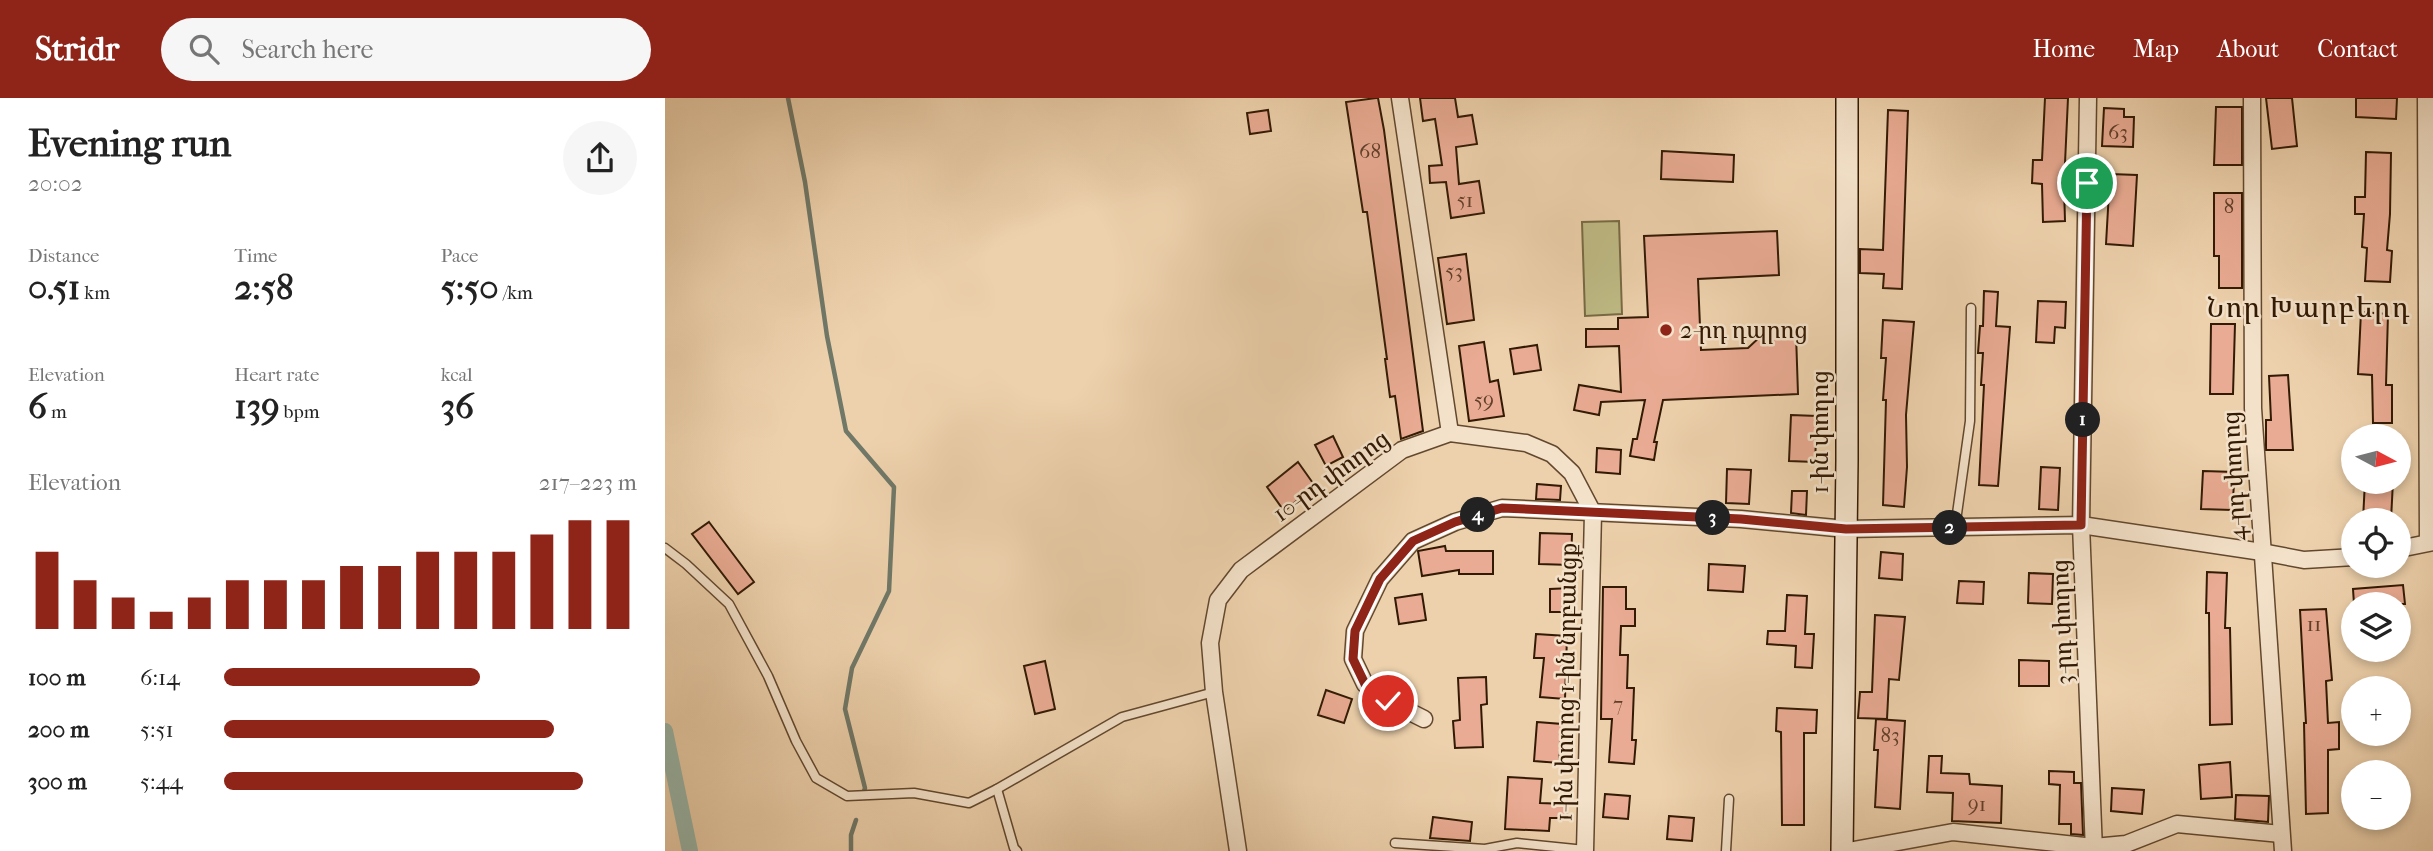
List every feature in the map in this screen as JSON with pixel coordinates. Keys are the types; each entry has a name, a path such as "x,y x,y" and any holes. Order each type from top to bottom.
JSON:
{"main road":[{"name":"1-ին փողոց","path":"1842,851 1847,98"}],"street":[{"path":"1399,98 1450,433 1526,443 1552,454 1573,474 1593,513"},
{"name":"3-րդ փողոց","path":"2088,98 2081,525 2094,849"},
{"name":"4-րդ փողոց","path":"2252,98 2253,408 2283,851"},
{"path":"2411,546 2431,542 2427,98"},
{"name":"10-րդ փողոց","path":"1238,851 1214,692 1210,643 1217,600 1241,570 1402,450 1450,433"},
{"path":"1424,719 1388,701 1365,684 1353,659 1355,631 1380,579 1413,541 1502,508 1741,519 1846,529 2081,525 2304,560 2341,557"},
{"name":"1-ին փողոց 1-ին նրբանցք","path":"1585,850 1593,513"},
{"path":"1848,851 1953,832 2094,849 2126,844 2177,824 2281,834"}],"lane":[{"path":"1955,528 1970,422 1971,308"},
{"path":"665,548 729,604 768,677 796,741 816,778 847,796 914,793 969,803 1122,717 1214,692"},
{"path":"997,789 1017,851"},
{"path":"1726,851 1729,799"},
{"path":"1395,843 1485,849 1517,844 1585,850"}],"shaded area":[{"path":"1619,221 1622,314 1585,316 1582,222"}],"building":[{"path":"1378,98 1423,431 1401,439 1395,396 1390,397 1367,212 1363,212 1346,102"},
{"path":"1420,98 1455,98 1458,117 1472,115 1477,144 1456,147 1459,184 1479,181 1484,213 1451,218 1446,182 1430,183 1429,166 1442,165 1435,119 1423,121"},
{"path":"2045,98 2068,98 2065,221 2043,222 2042,184 2032,183 2033,160 2042,160"},
{"path":"2266,98 2292,98 2297,146 2272,149"},
{"path":"2356,98 2397,98 2396,119 2356,117"},
{"path":"2216,107 2242,107 2242,165 2214,165"},
{"path":"2104,108 2124,109 2124,117 2134,117 2133,147 2102,146"},
{"path":"1268,110 1271,131 1250,134 1247,113"},
{"path":"1888,110 1908,111 1902,289 1883,288 1884,274 1860,273 1860,249 1883,250"},
{"path":"1662,151 1734,155 1733,182 1661,179"},
{"path":"2366,152 2391,153 2387,250 2392,251 2390,282 2365,281 2367,248 2362,247 2364,214 2355,214 2355,197 2365,197"},
{"path":"2110,174 2137,175 2133,246 2106,244"},
{"path":"2214,193 2242,193 2242,288 2219,288 2219,256 2214,256"},
{"path":"1777,231 1779,275 1698,279 1701,350 1748,348 1762,335 1796,334 1798,394 1663,400 1654,442 1657,442 1654,460 1630,456 1633,439 1637,439 1645,400 1601,402 1599,415 1574,410 1579,385 1621,392 1619,346 1586,347 1586,329 1618,329 1618,318 1648,317 1644,236"},
{"path":"1466,254 1474,320 1447,324 1438,258"},
{"path":"1984,291 1998,292 1996,326 2010,327 1998,486 1979,485 1984,385 1981,385 1983,353 1978,353 1980,326 1983,326"},
{"path":"2038,301 2066,302 2065,328 2055,327 2054,343 2036,342"},
{"path":"2361,312 2388,314 2386,385 2392,385 2392,423 2373,423 2372,375 2358,374"},
{"path":"1883,320 1914,322 1906,415 1907,467 1904,507 1883,505 1886,400 1883,400 1886,358 1881,358"},
{"path":"2211,324 2235,324 2233,394 2210,394"},
{"path":"1484,342 1490,382 1498,380 1504,416 1469,421 1459,346"},
{"path":"1537,345 1541,370 1514,374 1510,349"},
{"path":"2288,375 2293,450 2266,450 2266,420 2271,420 2269,376"},
{"path":"1791,415 1817,416 1815,462 1789,461"},
{"path":"1333,436 1343,457 1326,466 1315,445"},
{"path":"1597,448 1621,450 1620,474 1596,472"},
{"path":"1298,462 1315,486 1284,511 1267,487"},
{"path":"2041,467 2060,468 2058,510 2039,509"},
{"path":"1727,469 1751,470 1749,504 1726,503"},
{"path":"2203,471 2235,472 2232,510 2201,509"},
{"path":"1537,484 1561,486 1560,500 1536,499"},
{"path":"1792,491 1807,491 1806,515 1791,513"},
{"path":"2364,494 2392,494 2392,508 2364,508"},
{"path":"709,522 754,582 738,594 692,534"},
{"path":"1540,533 1572,534 1571,565 1539,564"},
{"path":"1445,546 1446,551 1493,551 1493,574 1459,574 1459,570 1422,576 1418,551"},
{"path":"1881,552 1903,554 1902,580 1879,578"},
{"path":"1709,564 1745,566 1743,592 1708,590"},
{"path":"2207,572 2227,573 2225,628 2230,628 2232,724 2210,725"},
{"path":"2029,573 2053,574 2052,604 2028,603"},
{"path":"1959,581 1984,582 1983,604 1957,603"},
{"path":"2403,585 2404,592 2353,592 2353,589"},
{"path":"1603,587 1626,587 1626,609 1635,609 1635,626 1621,626 1620,655 1628,655 1627,688 1634,688 1634,764 1609,762 1612,719 1601,719"},
{"path":"1572,588 1572,612 1550,612 1550,589"},
{"path":"1422,594 1426,620 1399,624 1395,598"},
{"path":"1787,595 1807,596 1805,634 1814,634 1812,668 1795,667 1796,646 1767,644 1768,631 1785,631"},
{"path":"2326,609 2332,680 2326,681 2328,723 2339,722 2339,749 2328,750 2328,813 2306,814 2306,723 2300,610"},
{"path":"1875,615 1905,617 1899,680 1889,679 1887,719 1858,718 1860,692 1872,692"},
{"path":"1536,634 1567,636 1565,699 1540,697 1544,658 1534,658"},
{"path":"2019,660 2049,661 2049,686 2019,686"},
{"path":"1045,661 1055,709 1035,714 1024,666"},
{"path":"1486,677 1487,704 1481,705 1483,747 1455,748 1453,721 1460,720 1458,678"},
{"path":"1326,690 1352,699 1344,723 1318,715"},
{"path":"1777,708 1817,710 1816,733 1804,733 1804,825 1782,825 1781,732 1776,731"},
{"path":"1876,719 1905,721 1900,809 1875,807 1878,750 1874,750"},
{"path":"1537,722 1562,724 1559,763 1534,761"},
{"path":"1929,756 1942,756 1941,773 1969,774 1970,784 2002,786 2001,823 1952,821 1953,793 1927,792"},
{"path":"2230,762 2232,797 2201,799 2199,765"},
{"path":"2049,771 2074,772 2074,783 2081,783 2083,835 2071,834 2071,824 2059,824 2060,785 2049,784"},
{"path":"1508,777 1542,779 1540,803 1567,804 1566,818 1550,818 1549,831 1505,829"},
{"path":"2112,788 2144,790 2142,814 2111,811"},
{"path":"1605,794 1630,796 1628,819 1603,817"},
{"path":"2236,795 2269,796 2268,822 2235,819"},
{"path":"1669,816 1694,818 1692,841 1667,839"},
{"path":"1433,817 1472,822 1470,841 1430,838"}],"waterway":[{"path":"788,98 805,182 827,336 846,431 894,487 889,591 852,668 845,709 865,788 863,794"},
{"path":"665,731 690,851"},
{"path":"851,851 851,835 856,820"}],"place":[{"name":"2-րդ դպրոց","path":"1666,330"}],"district":[{"name":"Նոր Խարբերդ","path":"2309,307"}],"route":[{"path":"1388,701 1365,684 1353,659 1355,631 1380,579 1413,541 1455,522 1502,508 1741,519 1846,529 2081,525 2087,183"}]}
